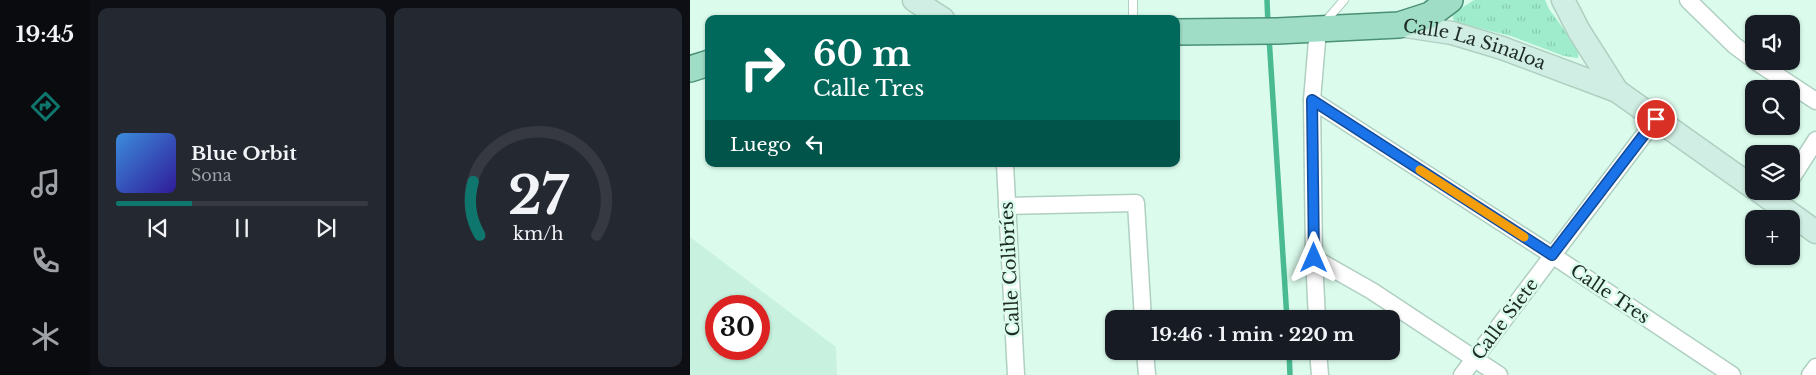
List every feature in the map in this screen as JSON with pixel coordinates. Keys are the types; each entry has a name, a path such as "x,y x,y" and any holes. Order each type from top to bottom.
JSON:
{"main road":[{"path":"1399,25 1430,15 1450,0"},
{"name":"Calle La Sinaloa","path":"1180,32 1277,31 1399,25"},
{"path":"690,69 705,64"}],"street":[{"path":"914,0 937,15"},
{"path":"1563,0 1579,31 1617,91 1745,182"},
{"path":"1688,0 1745,54"},
{"name":"Calle La Sinaloa","path":"1399,25 1452,33 1502,48 1617,91"},
{"path":"1317,310 1312,100 1318,29"},
{"path":"1768,70 1816,101"},
{"name":"Calle Tres","path":"1312,100 1552,255 1732,375"},
{"name":"Calle Siete","path":"1462,375 1656,119"},
{"path":"1800,165 1816,140"},
{"name":"Calle Colibríes","path":"1005,167 1016,375"},
{"path":"1779,200 1816,232"},
{"path":"1006,206 1136,203 1142,310"},
{"path":"1314,258 1372,291 1499,375"},
{"path":"1145,360 1146,375"},
{"path":"1319,360 1320,375"},
{"path":"1810,375 1816,367"}],"lane":[{"path":"1133,0 1133,15"},
{"path":"1318,29 1344,0"}],"shaded area":[{"path":"690,237 767,295 705,295 705,360 770,360 770,297 836,347 837,375 690,375"}],"green space":[{"path":"1474,0 1545,0 1549,9 1579,50 1578,58 1564,56 1511,36 1454,22 1452,14"}],"waterway":[{"path":"1267,0 1268,25"},
{"path":"1269,37 1286,310"},
{"path":"1289,360 1290,375"}],"slow traffic":[{"path":"1420,170 1524,237"}],"route":[{"path":"1314,258 1312,100 1552,255 1656,119"}]}
